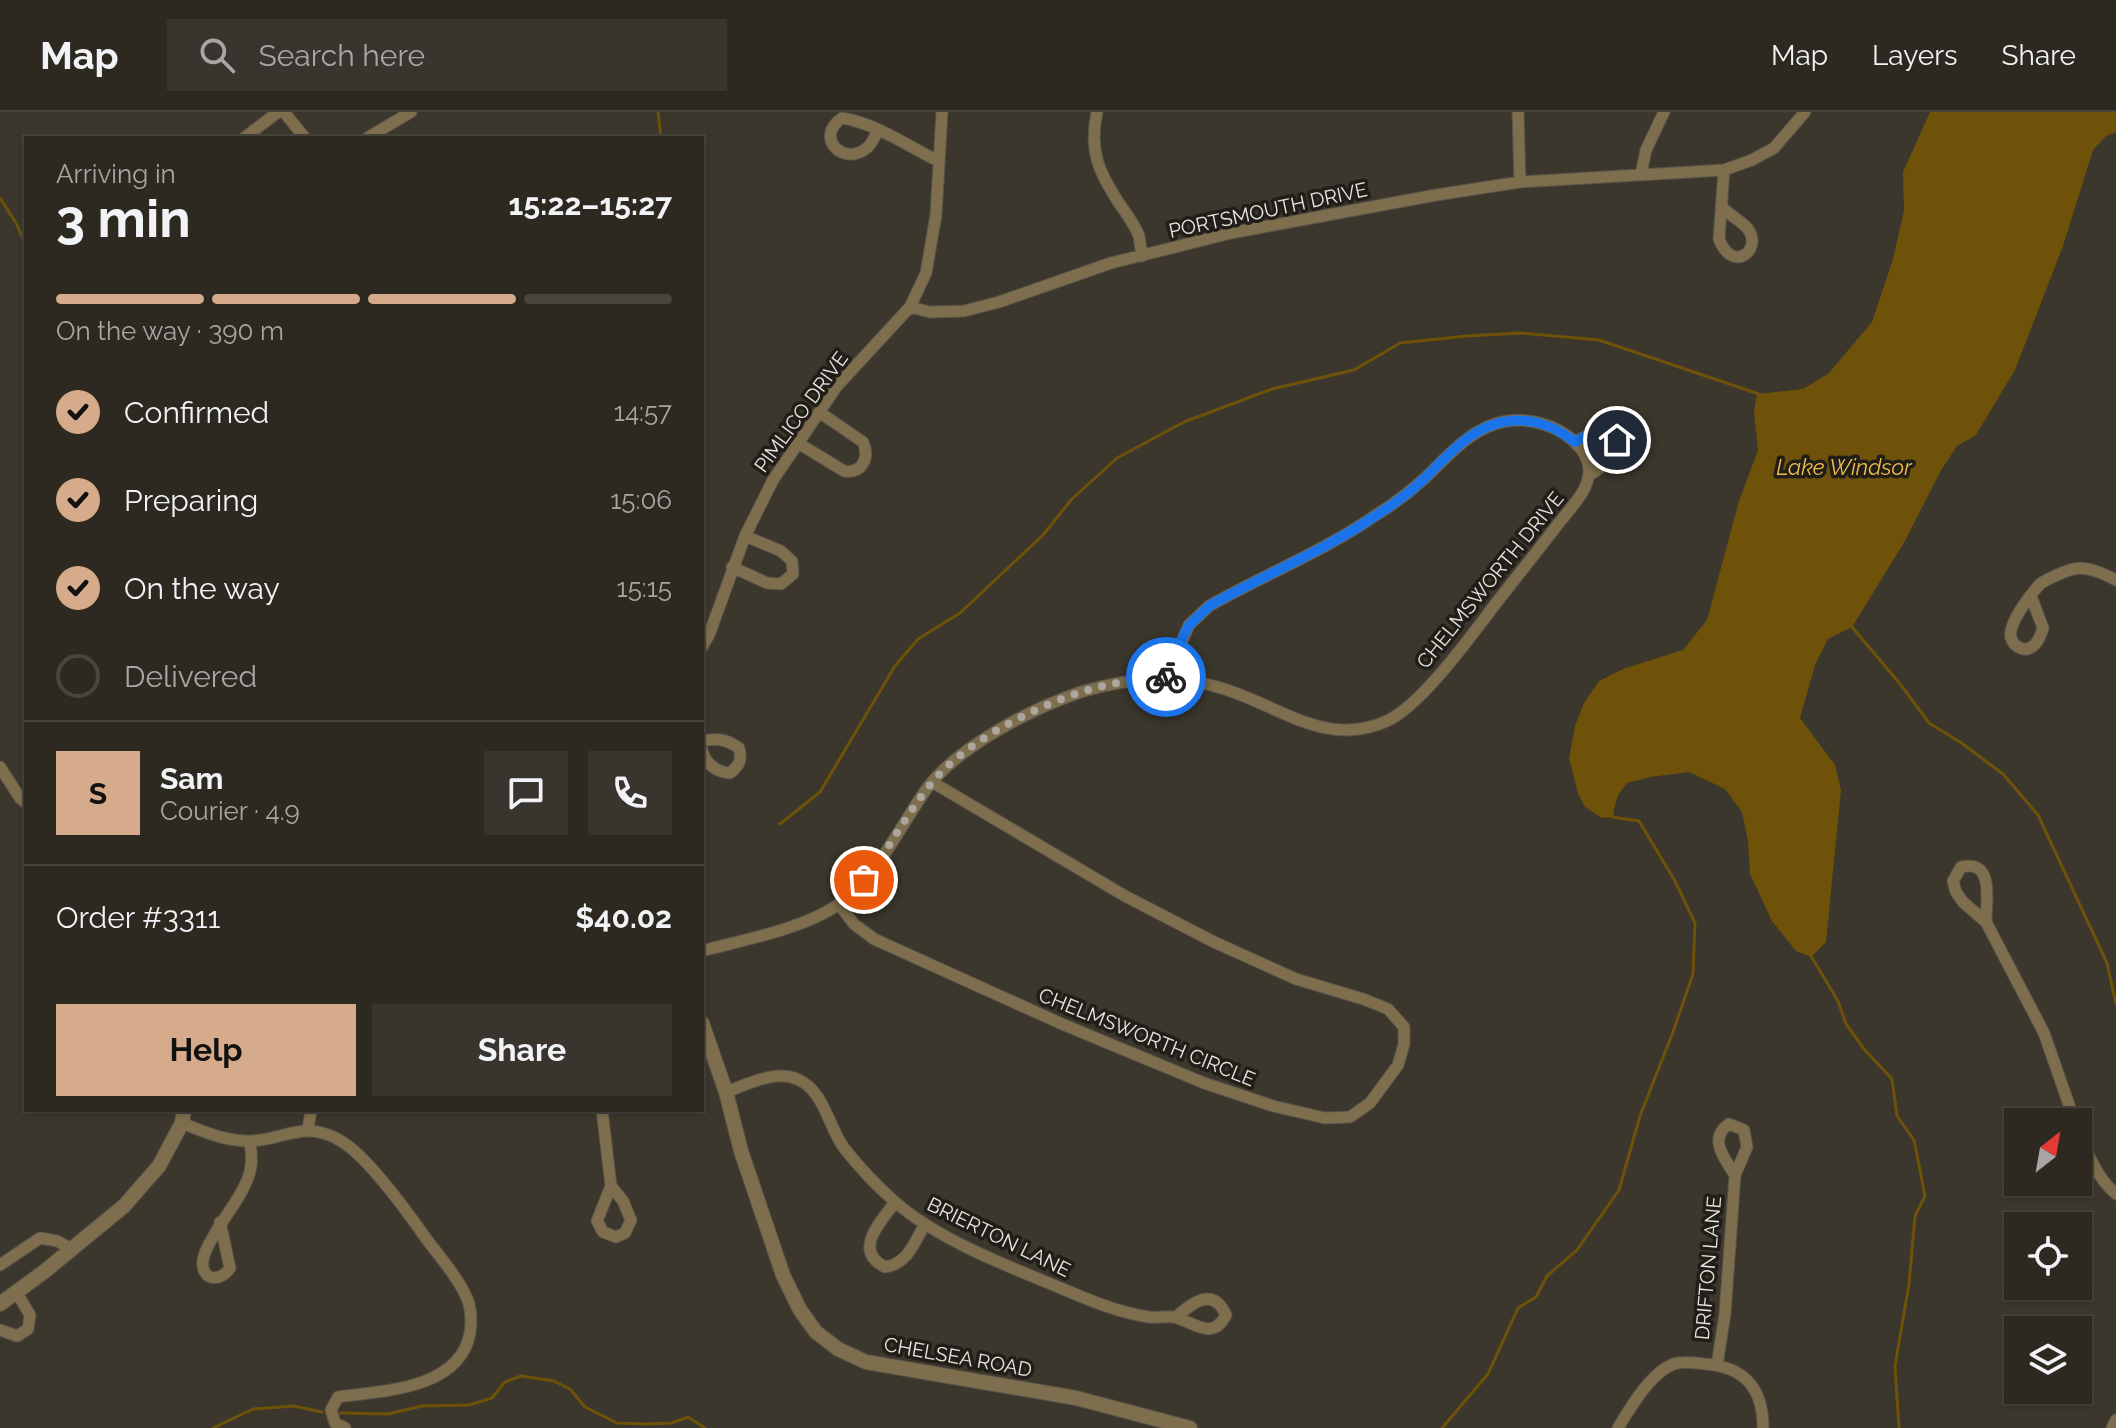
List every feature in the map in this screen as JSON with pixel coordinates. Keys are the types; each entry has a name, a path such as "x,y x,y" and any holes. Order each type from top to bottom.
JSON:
{"street":[{"path":"247,136 278,112"},
{"path":"284,112 303,136"},
{"path":"370,136 411,112"},
{"name":"PIMLICO DRIVE","path":"704,644 745,536 773,480 837,386 910,307 926,273 936,215 942,112"},
{"path":"1097,112 1093,145 1096,160 1138,236 1142,256"},
{"path":"1518,112 1520,182"},
{"path":"1641,174 1646,150 1664,112"},
{"name":"PORTSMOUTH DRIVE","path":"910,307 930,312 964,311 1111,263 1231,233 1436,195 1520,182 1724,170 1774,148 1805,112"},
{"path":"878,130 938,161"},
{"path":"1723,208 1724,170"},
{"path":"798,443 844,471 859,469 864,462 867,450 863,442 819,412"},
{"path":"1166,678 1189,625 1209,606 1373,518 1409,492 1456,447 1492,425 1519,421 1545,424 1561,431 1585,455 1591,474"},
{"name":"CHELMSWORTH DRIVE","path":"704,950 813,920 839,904 882,858 932,782 971,747 1013,722 1081,692 1117,683 1166,678 1224,689 1307,724 1333,730 1362,728 1388,720 1413,701 1440,673 1544,543 1583,491 1591,474 1613,460 1621,448 1617,440 1604,430 1596,430 1575,442"},
{"path":"732,567 767,583 781,584 793,574 792,561 781,551 745,536"},
{"path":"2031,596 2042,582 2075,568 2096,571 2116,580"},
{"path":"704,741 716,738 739,748 739,766 730,773 723,772 712,767 704,753"},
{"path":"0,767 24,801"},
{"name":"CHELMSWORTH CIRCLE","path":"839,904 854,924 874,939 1140,1058 1273,1106 1325,1118 1350,1117 1370,1103 1398,1065 1404,1044 1404,1027 1388,1009 1296,979 1214,942 1125,896 932,782"},
{"path":"1986,922 1986,879 1981,869 1975,866 1961,867 1953,881 1956,892 1986,922 2044,1033 2070,1108"},
{"name":"CHELSEA ROAD","path":"704,1029 783,1275 800,1310 816,1332 838,1349 866,1362 1076,1398 1190,1428"},
{"name":"BRIERTON LANE","path":"726,1092 762,1079 778,1076 796,1078 812,1087 842,1146 895,1202 925,1224 1008,1266 1104,1306 1149,1317 1176,1317"},
{"path":"308,1129 311,1112"},
{"path":"602,1112 611,1186"},
{"path":"0,1304 124,1206 159,1166 183,1117 219,1139 250,1142 308,1129 339,1140 359,1155 394,1195 466,1294 472,1319 467,1348 448,1370 416,1385 338,1397 331,1410 335,1423 345,1428"},
{"path":"220,1222 247,1181 252,1165 250,1142"},
{"path":"2092,1162 2105,1185 2116,1194"},
{"name":"DRIFTON LANE","path":"1717,1365 1725,1314 1735,1175"},
{"path":"895,1202 870,1242 869,1251 877,1263 885,1267 900,1263 925,1224"},
{"path":"0,1265 40,1238 57,1241 72,1249"},
{"path":"0,1330 17,1336 28,1329 30,1315 17,1293"},
{"path":"1618,1428 1636,1399 1661,1372 1675,1363 1733,1368 1747,1379 1758,1395 1763,1411 1763,1428"},
{"path":"2112,1428 2116,1420"}],"water":[{"name":"Lake Windsor","path":"1930,112 2116,112 2116,132 2106,136 2093,150 2063,246 2015,370 1976,435 1957,446 1940,472 1905,541 1852,627 1828,639 1815,665 1800,718 1835,765 1841,790 1826,942 1811,957 1796,951 1772,921 1750,874 1742,812 1725,789 1689,772 1650,777 1627,783 1618,795 1612,817 1602,818 1585,807 1569,758 1575,726 1584,703 1599,681 1623,669 1683,650 1707,620 1739,501 1758,450 1754,412 1757,394 1803,389 1828,374 1872,322 1893,259 1904,211 1903,172"}],"waterway":[{"path":"658,112 661,136"},
{"path":"0,198 24,241"},
{"path":"780,824 820,792 895,666 918,639 960,613 1043,535 1071,500 1117,458 1184,422 1272,389 1354,370 1400,343 1520,333 1599,340 1759,394"},
{"path":"1852,627 1929,723 2003,774 2038,815 2107,963 2116,1004"},
{"path":"1442,1428 1488,1374 1518,1308 1536,1297 1547,1276 1577,1250 1619,1190 1640,1116 1693,974 1695,923 1675,881 1639,821 1612,817 1612,813"},
{"path":"1811,956 1838,1001 1846,1024 1892,1079 1897,1116 1914,1140 1925,1196 1915,1216 1909,1284 1895,1366 1899,1428"},
{"path":"340,1413 388,1414 422,1406 469,1405 492,1398 505,1382 521,1376 554,1381 570,1389 585,1407 617,1423 671,1423 688,1417 705,1428"},
{"path":"213,1428 253,1409 294,1406 322,1412"}],"way so far":[{"path":"864,880 932,782 971,747 1013,722 1081,692 1117,683 1166,677"}],"route":[{"path":"1166,677 1189,625 1209,606 1373,518 1409,492 1456,447 1492,425 1519,421 1545,424 1575,442 1596,430 1604,430 1617,440"}]}
